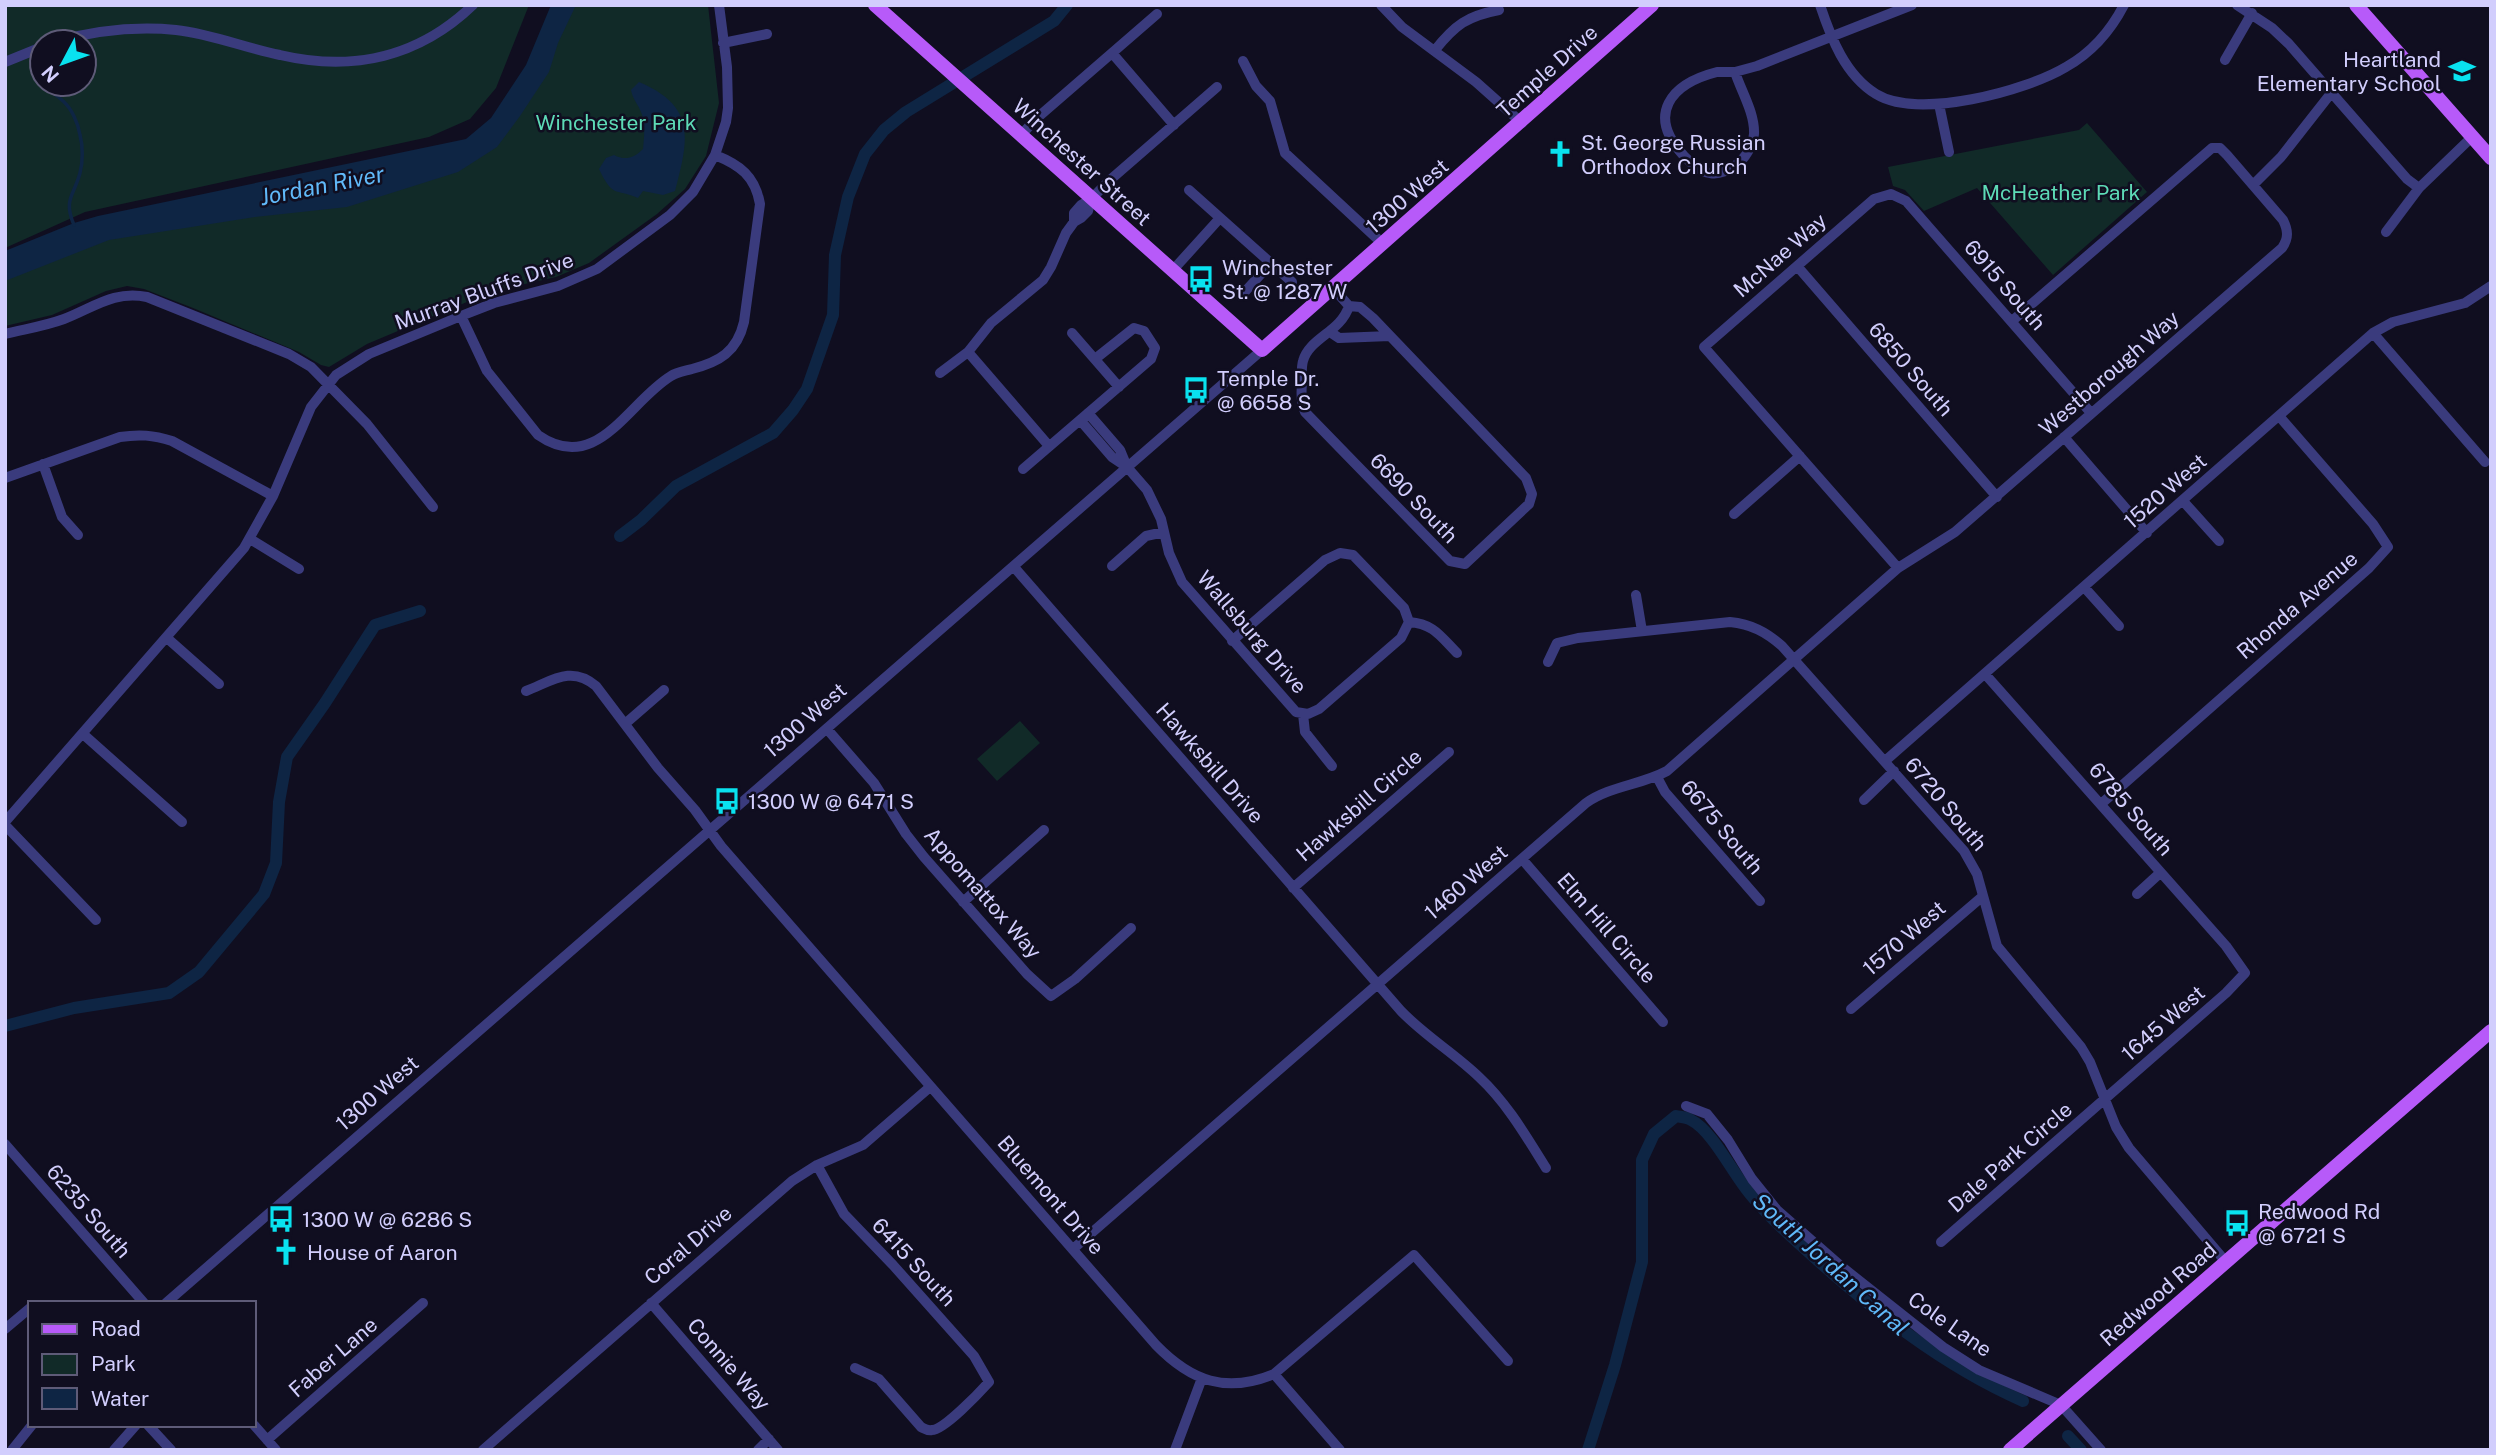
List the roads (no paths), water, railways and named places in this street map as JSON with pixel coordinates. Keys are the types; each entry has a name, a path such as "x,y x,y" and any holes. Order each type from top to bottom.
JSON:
{"main road":[{"name":"Winchester Street","path":"875,5 1262,351"},
{"name":"Temple Drive","path":"1470,168 1652,5"},
{"path":"2356,5 2491,158"},
{"name":"1300 West","path":"1262,351 1470,168"},
{"name":"Redwood Road","path":"2010,1450 2491,1031"}],"street":[{"path":"98,33 145,28 177,30 222,38 280,55 321,62 356,61 390,56 434,37 473,5"},
{"name":"Murray Bluffs Drive","path":"5,824 225,573 250,539 273,496 311,407 337,375 356,361 461,316 494,303 558,286 597,269 683,203 702,180 715,155 726,122 729,90 719,5"},
{"path":"1381,5 1402,27 1476,82 1522,122"},
{"path":"1820,5 1850,70 1877,95 1904,105 1939,104 2023,87 2057,72 2080,57 2105,34 2124,5"},
{"path":"1735,72 1750,111 1754,134 1749,151 1740,163 1725,172 1710,173 1693,165 1673,144 1666,131 1665,114 1672,97 1685,84 1697,77 1717,72 1735,72 1757,66 1912,5"},
{"path":"2237,5 2252,13 2289,44 2407,179 2419,188"},
{"path":"1435,50 1448,34 1468,19 1499,9"},
{"path":"2225,60 2252,13"},
{"path":"1020,136 1037,118 1157,14"},
{"path":"723,43 767,34"},
{"path":"5,62 28,53"},
{"path":"1112,53 1174,125"},
{"path":"1243,61 1256,86 1270,101 1285,153 1383,244"},
{"path":"940,373 968,352 991,323 1043,280 1066,233 1074,222 1082,218 1091,199 1217,87"},
{"path":"2253,185 2281,157 2332,92"},
{"path":"1939,104 1949,152"},
{"path":"2386,232 2419,188 2472,137"},
{"name":"Westborough Way","path":"1898,568 1944,541 1997,497 2283,248 2288,233 2283,220 2220,148 2212,148 2012,321"},
{"path":"461,316 482,363 538,435 561,447 574,448 597,441 671,376 720,360 732,350 740,336 760,204 755,186 747,172 715,155"},
{"path":"1189,190 1292,282"},
{"name":"6915 South","path":"1883,195 1899,196 1906,201 2091,413"},
{"name":"McNae Way","path":"1800,456 1704,347 1874,199 1883,195"},
{"path":"1173,270 1220,218"},
{"path":"1241,296 1271,263"},
{"name":"6850 South","path":"1797,267 1997,497"},
{"name":"1520 West","path":"1885,761 2373,333 2393,322 2465,303 2491,286"},
{"name":"6690 South","path":"1333,288 1349,306 1360,307 1390,336 1526,478 1532,494 1529,504 1465,564 1450,561 1304,412 1301,400 1302,362 1307,352 1346,317 1349,306"},
{"path":"5,334 58,321 123,294 147,297 289,354 311,367 366,424 433,507"},
{"path":"1023,469 1151,359 1155,351 1154,344 1149,336 1134,328 1095,359"},
{"path":"1330,332 1339,338 1390,336"},
{"path":"1072,333 1119,387"},
{"path":"2373,333 2485,462"},
{"name":"1300 West","path":"168,1301 1262,351"},
{"path":"968,352 1049,446"},
{"name":"Rhonda Avenue","path":"2101,804 2369,568 2388,547 2373,524 2279,416"},
{"name":"Wallsburg Drive","path":"1084,417 1112,457 1127,467 1147,490 1156,506 1174,568 1182,582 1297,712 1308,714 1319,709 1401,638 1409,622"},
{"path":"5,478 120,437 138,434 172,441 273,496"},
{"path":"2064,438 2147,533"},
{"path":"1734,514 1800,456 1898,568"},
{"path":"43,464 62,517 78,536"},
{"path":"2183,501 2219,541"},
{"path":"1112,566 1146,536 1164,532"},
{"path":"250,539 299,569"},
{"path":"1232,641 1325,559 1340,553 1353,555 1404,608 1409,622 1424,623 1431,627 1457,653"},
{"name":"Hawksbill Drive","path":"1014,567 1419,1030 1480,1077 1513,1116 1546,1168"},
{"name":"1460 West","path":"1073,1249 1594,797 1657,777 1676,764 1898,568"},
{"path":"2084,587 2119,626"},
{"path":"1636,595 1642,631"},
{"name":"6720 South","path":"1548,662 1558,643 1578,638 1730,622 1745,624 1772,637 1795,659 1964,850 1977,874 1997,947 2081,1047 2090,1062 2116,1127 2129,1148 2226,1262"},
{"path":"167,638 219,684"},
{"name":"Bluemont Drive","path":"526,691 578,674 586,677 596,687 721,846 1163,1352 1186,1371 1218,1383 1247,1383 1274,1374 1414,1255 1508,1361"},
{"name":"6785 South","path":"1985,674 2226,946 2245,973"},
{"path":"626,723 664,690"},
{"name":"Wallsburg Drive","path":"1303,714 1305,732 1332,765"},
{"name":"Appomattox Way","path":"827,729 874,783 918,849 1027,975 1051,996 1131,929"},
{"path":"83,734 182,822"},
{"name":"Hawksbill Circle","path":"1293,888 1449,752"},
{"path":"1864,800 1894,771"},
{"name":"6675 South","path":"1657,777 1665,792 1760,901"},
{"path":"5,824 96,920"},
{"path":"963,902 1044,830"},
{"name":"Elm Hill Circle","path":"1521,859 1663,1022"},
{"path":"2137,894 2160,873"},
{"name":"1570 West","path":"1851,1009 1983,896"},
{"name":"1645 West","path":"2104,1100 2227,993 2245,973"},
{"name":"Coral Drive","path":"483,1450 792,1181 817,1165 863,1145 930,1087"},
{"name":"Dale Park Circle","path":"1941,1242 2104,1100"},
{"name":"Cole Lane","path":"1686,1106 1707,1114 1777,1210 1905,1318 1979,1370 2061,1405"},
{"name":"6235 South","path":"8,1152 142,1301"},
{"name":"6415 South","path":"817,1165 844,1214 974,1356 989,1382 939,1428 929,1430 921,1427 879,1379 855,1368"},
{"name":"Faber Lane","path":"267,1440 423,1303"},
{"name":"Connie Way","path":"651,1303 778,1450"},
{"path":"5,1329 28,1310"},
{"path":"1274,1374 1340,1450"},
{"path":"1175,1450 1202,1378"},
{"path":"2061,1405 2101,1450"},
{"path":"12,1450 30,1427"},
{"path":"114,1450 134,1427"},
{"path":"150,1427 171,1450"},
{"path":"256,1427 276,1450"},
{"path":"758,1450 769,1439"}],"water":[{"name":"Jordan River","path":"551,5 576,5 558,43 549,72 497,147 458,172 347,207 255,217 109,240 5,281 5,251 74,223 466,139 491,118 526,65"},
{"path":"639,82 671,102 684,126 685,140 675,191 663,195 643,191 638,198 615,191 599,169 606,158 614,155 629,158 643,149 644,121 631,90"}],"waterway":[{"path":"620,536 676,486 773,433 807,389 833,315 835,255 848,197 865,154 884,130 906,112 1054,21 1067,5"},
{"path":"59,98 74,116 82,149 80,173 69,203 74,225"},
{"path":"5,1026 74,1008 169,993 199,972 264,894 276,863 279,802 287,757 375,625 420,611"},
{"name":"South Jordan Canal","path":"1588,1450 1615,1365 1642,1262 1642,1160 1654,1134 1676,1116 1689,1119 1699,1126 1763,1209 1855,1292 1935,1353 2023,1401"},
{"name":"South Jordan Canal","path":"2068,1436 2081,1450"}],"place":[{"name":"Heartland Elementary School","path":"2462,71"},
{"name":"St. George Russian Orthodox Church","path":"1560,154"},
{"name":"Winchester St. @ 1287 W","path":"1201,279"},
{"name":"Temple Dr. @ 6658 S","path":"1196,390"},
{"name":"1300 W @ 6471 S","path":"727,801"},
{"name":"1300 W @ 6286 S","path":"281,1219"},
{"name":"Redwood Rd @ 6721 S","path":"2237,1223"},
{"name":"House of Aaron","path":"286,1252"}],"park label":[{"name":"Winchester Park","path":"616,122"},
{"name":"McHeather Park","path":"2061,192"}]}
